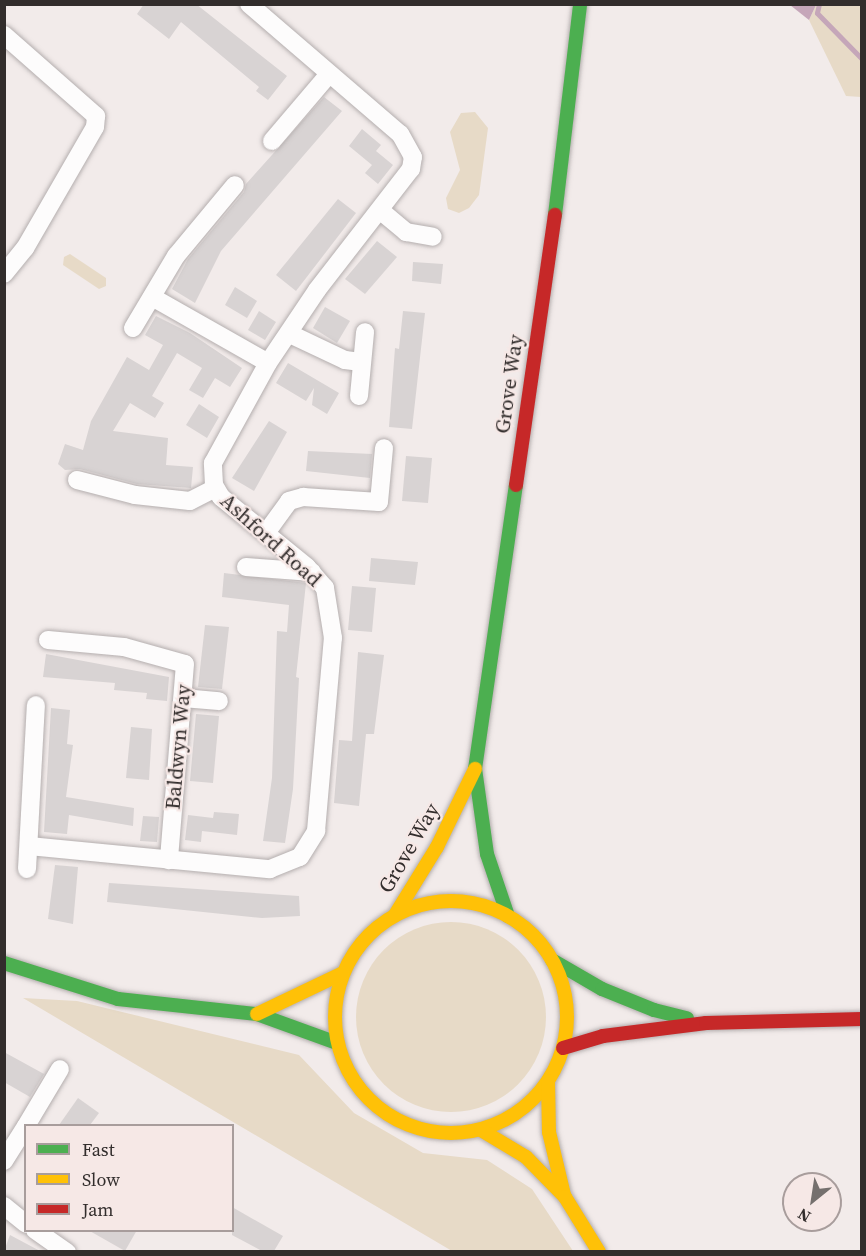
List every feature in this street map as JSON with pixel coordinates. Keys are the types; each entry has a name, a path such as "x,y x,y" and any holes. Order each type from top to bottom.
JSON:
{"main road":[{"name":"Grove Way","path":"508,916 487,854 475,770 567,134 580,4"},
{"name":"Grove Way","path":"395,915 438,847 475,770"},
{"path":"452,901 481,905 508,916 533,935 552,960 563,988 566,1008 563,1048 548,1081 530,1102 507,1119 481,1130 444,1133 417,1127 376,1106 351,1077 337,1043 334,1019 343,973 364,939 395,915 423,904 452,901"},
{"path":"552,960 602,989 654,1010 706,1023"},
{"path":"4,963 118,999 257,1014 337,1043"},
{"path":"257,1014 343,973"},
{"path":"563,1048 603,1036 706,1023 861,1018"},
{"path":"548,1081 549,1132 565,1197"},
{"path":"481,1130 526,1156 565,1197 599,1251"}],"street":[{"name":"Ashford Road","path":"29,846 270,869 286,866 310,845 316,831 333,638 325,588 312,572 215,488 212,473 220,446 268,363 290,334 317,290 381,211 411,169 413,153 400,134 249,4"},
{"path":"4,274 32,236 95,127 96,116 6,32"},
{"path":"272,141 329,74"},
{"path":"133,328 192,233 235,185"},
{"path":"381,211 406,232 433,237"},
{"path":"152,297 268,363"},
{"path":"359,396 365,332"},
{"path":"290,334 345,360 361,362"},
{"path":"266,533 289,501 303,497 379,501 384,448"},
{"path":"77,480 135,495 190,501 215,488"},
{"path":"246,567 312,572"},
{"name":"Baldwyn Way","path":"48,640 124,647 185,664 169,860"},
{"path":"183,698 219,701"},
{"path":"27,869 36,705"},
{"path":"27,1124 60,1069"},
{"path":"4,1161 24,1129"},
{"path":"4,1206 24,1222"},
{"path":"38,1232 68,1251"}],"shaded area":[{"path":"790,5 816,5 809,20"},
{"path":"816,5 861,5 861,97 846,96 809,20"},
{"path":"475,112 488,128 479,195 469,208 459,213 448,209 446,198 460,170 450,132 461,113"},
{"path":"70,254 106,278 106,286 99,289 63,265 64,257"},
{"path":"451,922 487,929 504,938 518,950 530,964 539,981 546,1017 539,1053 530,1070 518,1084 504,1096 487,1105 451,1112 415,1105 398,1096 384,1084 372,1070 363,1053 356,1017 363,981 372,964 384,950 398,938 415,929"},
{"path":"23,998 77,1001 299,1055 354,1113 423,1153 487,1160 532,1189 573,1251 452,1251"}],"building":[{"path":"144,4 196,4 287,76 268,100 256,91 259,87 181,22 169,39 137,14"},
{"path":"324,97 342,111 221,251 195,303 172,289 188,259 244,192 246,184"},
{"path":"362,129 381,145 376,151 393,165 378,184 365,173 372,165 349,146"},
{"path":"338,199 356,213 296,291 276,275"},
{"path":"377,241 397,257 365,294 345,279"},
{"path":"413,262 443,264 441,284 412,281"},
{"path":"235,287 257,301 247,318 225,305"},
{"path":"325,307 350,321 337,343 313,328"},
{"path":"259,311 276,322 265,340 248,330"},
{"path":"403,311 425,313 412,429 389,427 395,348 399,349"},
{"path":"156,316 190,333 242,368 230,387 215,378 203,398 189,390 202,368 177,353 152,396 164,403 155,418 130,403 113,431 168,438 166,465 193,467 191,488 137,484 80,469 65,470 58,464 65,444 83,450 91,421 127,357 149,370 163,345 145,335"},
{"path":"288,363 339,393 327,414 312,405 314,388 306,401 276,383"},
{"path":"199,404 219,417 207,438 186,425"},
{"path":"269,421 287,432 254,491 232,478"},
{"path":"308,451 372,454 370,478 306,471"},
{"path":"406,456 432,458 428,503 402,501"},
{"path":"371,558 418,562 415,585 369,581"},
{"path":"224,573 306,583 296,677 299,678 293,789 285,843 263,841 272,778 277,631 287,632 289,605 222,597"},
{"path":"352,586 376,588 372,632 348,630"},
{"path":"205,625 229,627 222,689 198,687"},
{"path":"358,652 384,655 374,734 366,734 359,806 334,803 339,740 352,741"},
{"path":"46,654 169,677 167,701 146,699 147,693 114,690 115,683 43,677"},
{"path":"51,708 70,710 67,744 73,745 66,797 134,808 133,826 69,815 67,834 44,832"},
{"path":"196,714 219,716 213,783 190,781"},
{"path":"131,727 152,729 149,780 126,778"},
{"path":"214,812 239,814 237,835 202,831 201,842 185,840 188,815 213,818"},
{"path":"143,816 159,817 157,842 140,841"},
{"path":"55,865 78,867 73,924 48,919"},
{"path":"109,883 299,896 300,916 262,918 107,902"},
{"path":"4,1052 44,1074 30,1097 4,1082"},
{"path":"78,1098 99,1113 91,1124 60,1124"},
{"path":"234,1208 283,1236 274,1251 262,1251 232,1235"},
{"path":"92,1232 136,1232 125,1251"},
{"path":"10,1235 40,1251 4,1251"}],"waterway":[{"path":"819,4 817,13 862,59"}],"traffic: fast":[{"path":"555,215 580,4"},
{"path":"508,916 487,854 475,769 516,485"},
{"path":"552,960 602,989 654,1010 687,1018"},
{"path":"4,963 118,999 257,1014 337,1043"}],"traffic: slow":[{"path":"395,915 437,847 475,769"},
{"path":"451,901 485,906 495,910 515,921 533,935 547,953 558,973 562,983 567,1017 562,1051 558,1061 547,1081 533,1099 515,1113 495,1124 485,1128 451,1133 417,1128 407,1124 387,1113 369,1099 355,1081 344,1061 340,1051 335,1017 340,983 344,973 355,953 369,935 387,921 407,910 417,906 451,901"},
{"path":"257,1014 343,973"},
{"path":"548,1081 549,1132 564,1195"},
{"path":"481,1130 526,1157 565,1197 599,1252"}],"traffic: jam":[{"path":"516,485 555,215"},
{"path":"563,1048 603,1036 706,1023 862,1019"}]}
